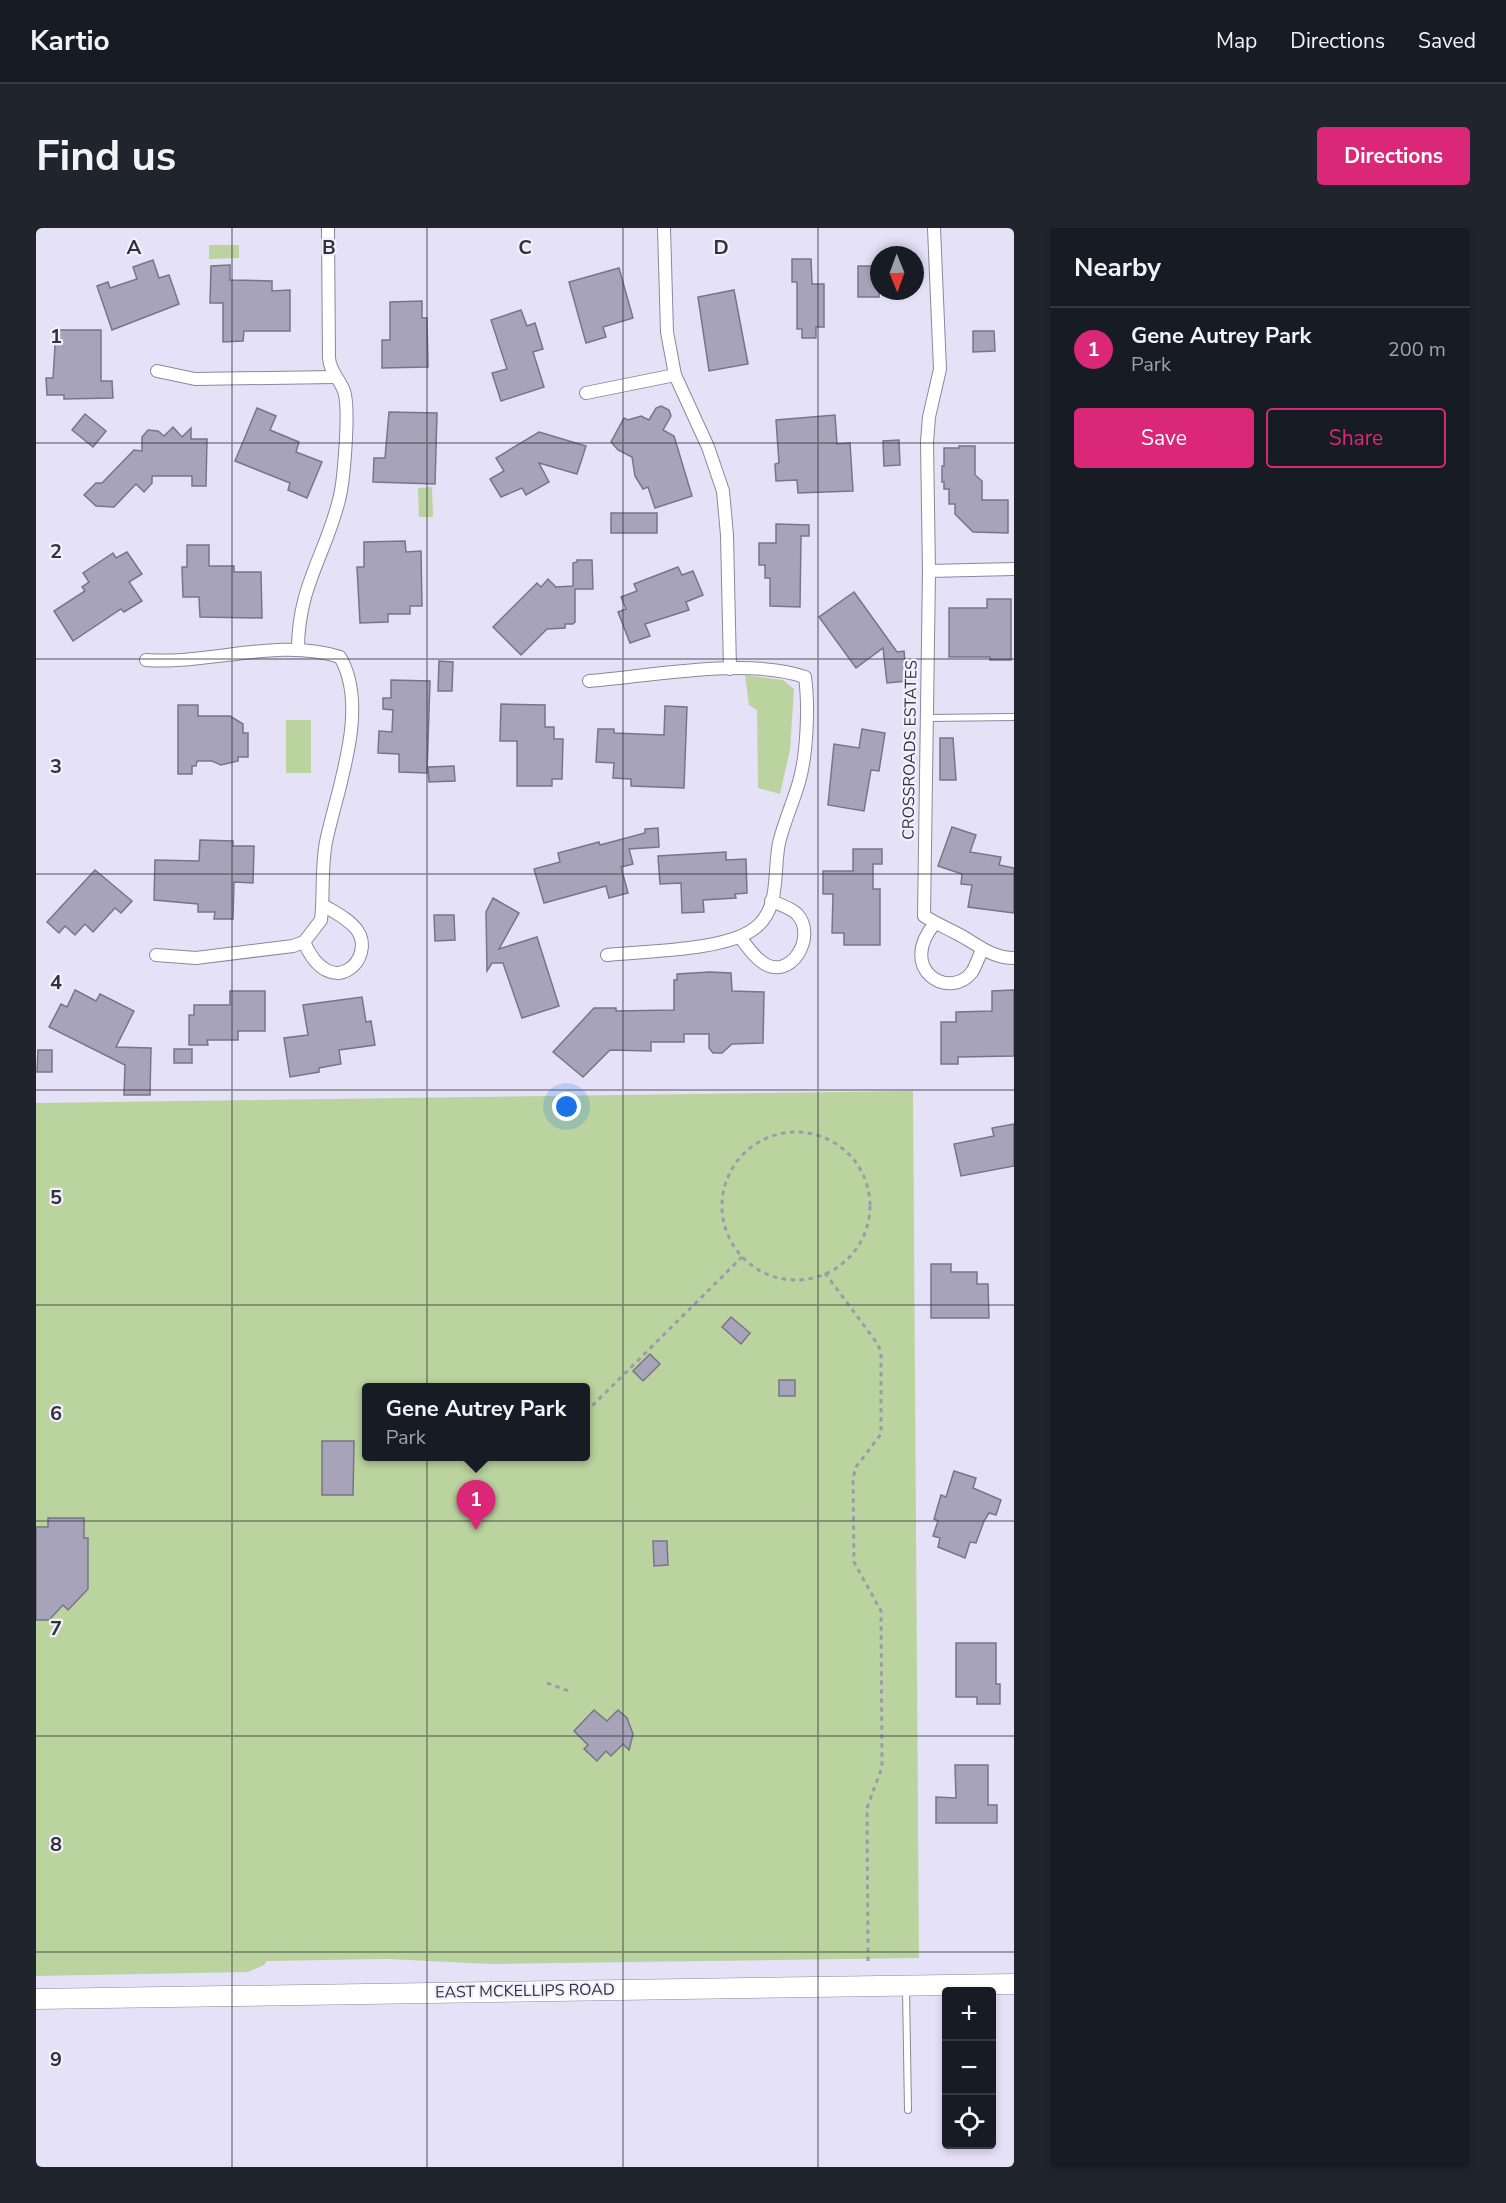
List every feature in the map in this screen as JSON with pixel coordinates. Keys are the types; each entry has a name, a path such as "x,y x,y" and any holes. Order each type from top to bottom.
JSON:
{"main road":[{"name":"EAST MCKELLIPS ROAD","path":"36,1999 1014,1983"}],"street":[{"path":"298,649 298,627 303,596 340,499 345,441 345,397 334,377 329,358 328,228"},
{"path":"664,228 667,332 675,375 708,447 723,491 727,535 729,669"},
{"name":"CROSSROADS ESTATES","path":"934,228 940,369 928,417 927,442 929,571 924,916 936,923"},
{"path":"157,371 195,379 334,377"},
{"path":"586,393 675,375"},
{"path":"929,571 1014,568"},
{"path":"146,660 175,663 298,649 340,657 350,678 349,749 340,795 326,842 321,888 321,920 304,942 292,946 196,958 156,955"},
{"path":"589,681 729,669 784,670 805,678 809,702 800,781 784,822 776,859 776,888 766,914 756,928 733,942 607,955"},
{"path":"740,938 763,964 774,967 788,964 799,954 804,944 801,922 796,913 771,901"},
{"path":"304,942 312,961 322,970 332,974 346,971 357,961 362,950 362,939 356,928 322,905"},
{"path":"982,950 971,973 962,978 941,982 930,978 923,968 921,953 923,943 936,923 959,934 982,950 1005,958 1014,958"}],"lane":[{"path":"927,718 1014,717"},
{"path":"906,1985 908,2110"}],"path":[{"path":"806,1133 829,1141 849,1156 859,1169 868,1192 869,1217 861,1240 846,1260 825,1274 808,1279 781,1278 756,1269 742,1257 732,1244 723,1221 722,1197 730,1173 739,1159 758,1143 781,1134 806,1133"},
{"path":"590,1407 742,1257"},
{"path":"825,1274 879,1346 880,1352 880,1434 856,1467 853,1478 854,1559 881,1611 882,1767 867,1808 868,1961"},
{"path":"547,1683 569,1691"}],"green space":[{"path":"209,245 239,245 239,258 209,259"},
{"path":"432,487 433,517 419,517 418,488"},
{"path":"745,675 783,680 794,689 790,750 780,794 758,788 757,710 749,705"},
{"path":"286,720 311,720 311,773 286,773"},
{"path":"913,1091 919,1958 490,1964 388,1959 267,1961 264,1965 248,1972 36,1976 36,1103"}],"building":[{"path":"792,259 811,259 812,284 824,284 824,327 816,327 816,338 802,338 802,329 797,329 797,282 792,282"},
{"path":"153,260 159,278 169,275 179,304 112,330 97,286 108,282 110,288 137,279 133,267"},
{"path":"230,265 230,280 272,281 272,291 290,290 290,331 244,331 243,341 223,342 223,303 210,303 211,266"},
{"path":"858,266 870,266 870,297 858,297"},
{"path":"619,268 633,318 603,327 606,337 586,343 569,282"},
{"path":"734,290 748,364 709,371 698,297"},
{"path":"422,301 422,318 427,318 428,367 382,368 382,340 390,340 390,302"},
{"path":"521,310 527,326 535,323 543,349 533,352 544,387 501,401 492,373 507,369 491,320"},
{"path":"56,330 101,330 101,381 112,381 113,398 64,399 64,395 47,395 46,378 53,378"},
{"path":"973,331 994,331 995,351 973,352"},
{"path":"661,406 669,410 671,416 663,430 674,436 692,496 655,508 648,487 643,489 635,476 632,457 618,450 611,442 624,418 628,420 641,416 649,420 656,408"},
{"path":"257,408 276,416 270,430 299,442 296,452 322,462 307,498 288,490 290,483 235,461"},
{"path":"389,412 437,413 435,484 373,482 374,458 385,458"},
{"path":"85,414 106,431 93,447 72,430"},
{"path":"835,415 837,444 850,443 853,491 798,493 797,480 776,481 775,464 779,463 776,420"},
{"path":"173,427 182,437 191,428 191,439 207,439 206,486 192,486 192,476 152,476 152,483 144,492 136,484 114,507 96,506 84,495 96,483 102,483 134,450 142,451 142,437 148,430 158,431 164,436"},
{"path":"539,432 586,446 577,474 539,463 549,482 526,495 522,488 501,497 490,479 504,471 496,458"},
{"path":"899,440 900,465 884,466 883,441"},
{"path":"959,446 975,446 975,475 982,481 982,500 1008,500 1008,533 973,532 955,514 955,504 949,504 949,489 944,489 944,482 942,482 944,448 959,448"},
{"path":"611,513 657,513 657,533 611,533"},
{"path":"776,524 809,525 809,536 801,536 800,607 770,606 770,578 765,578 765,565 759,565 759,543 776,543"},
{"path":"405,541 406,552 421,551 422,606 410,606 410,614 388,614 388,622 360,623 357,567 364,567 364,542"},
{"path":"187,545 209,545 209,566 234,566 234,572 261,572 262,618 200,617 199,597 183,597 182,567 187,567"},
{"path":"127,552 142,574 129,582 142,601 124,612 121,609 73,641 54,611 85,591 82,587 89,582 83,573 113,553 116,558"},
{"path":"577,560 592,560 593,589 575,589 575,622 565,624 565,628 547,629 521,655 493,627 537,583 541,587 548,579 556,587 573,586 573,563"},
{"path":"678,567 682,575 693,571 703,595 686,602 689,610 645,624 650,636 630,643 618,612 626,609 621,597 637,591 634,584"},
{"path":"854,592 897,652 904,651 907,681 887,683 883,648 856,668 819,617"},
{"path":"987,599 1011,599 1011,660 990,660 990,657 949,657 949,608 987,608"},
{"path":"439,661 453,662 452,691 438,691"},
{"path":"391,680 430,681 427,773 399,772 399,754 378,753 379,731 392,732 393,710 383,709 383,698 391,698"},
{"path":"501,704 545,705 545,727 554,727 554,739 563,739 562,779 552,779 552,786 517,786 517,741 500,741"},
{"path":"178,705 198,705 198,716 230,716 243,724 243,733 248,733 248,757 238,757 238,761 221,765 212,761 197,761 196,766 192,766 192,774 178,774"},
{"path":"665,706 687,707 684,788 631,786 631,779 613,778 614,763 596,762 598,729 614,729 614,733 664,735"},
{"path":"862,729 885,733 879,771 871,770 864,811 828,805 834,744 859,748"},
{"path":"940,738 953,738 956,780 940,780"},
{"path":"454,766 455,781 429,782 428,767"},
{"path":"952,827 976,835 970,852 1001,857 999,865 1014,868 1014,913 968,907 972,885 961,884 962,874 938,866"},
{"path":"658,828 659,847 629,849 633,864 621,867 628,893 609,898 606,886 544,903 534,869 560,862 558,853 599,842 600,845 645,833 645,829"},
{"path":"200,840 233,841 233,846 254,846 253,883 234,882 233,919 214,919 215,912 198,912 198,904 154,900 155,860 199,861"},
{"path":"853,849 882,849 882,864 873,864 873,889 880,889 880,945 844,945 844,933 832,933 833,894 823,894 823,871 853,871"},
{"path":"726,852 726,860 746,859 747,893 735,894 736,898 703,900 704,912 682,913 681,883 660,884 658,856"},
{"path":"95,870 132,901 121,913 115,908 93,932 85,924 75,935 65,926 59,933 47,922"},
{"path":"493,898 519,913 499,949 537,937 559,1006 522,1018 503,963 492,963 487,971 486,912"},
{"path":"434,915 454,915 455,940 435,941"},
{"path":"731,973 732,991 764,992 763,1043 732,1044 722,1053 713,1053 709,1048 709,1034 684,1034 684,1042 651,1042 651,1051 610,1050 583,1077 553,1052 594,1008 616,1008 616,1011 674,1010 674,980 677,980 677,974"},
{"path":"75,990 96,1001 100,994 134,1011 116,1047 151,1048 150,1095 124,1095 125,1065 49,1027 61,1004 67,1007"},
{"path":"1014,990 1014,1056 958,1057 958,1064 941,1064 941,1022 956,1022 956,1012 992,1011 992,991"},
{"path":"230,991 265,991 265,1031 238,1031 238,1040 207,1040 208,1045 189,1045 189,1015 194,1015 194,1005 230,1005"},
{"path":"362,997 366,1022 371,1021 375,1045 339,1050 341,1064 319,1068 319,1072 290,1077 284,1038 308,1035 303,1005"},
{"path":"174,1049 192,1049 192,1063 174,1063"},
{"path":"38,1050 52,1050 52,1072 37,1072"},
{"path":"1014,1124 1014,1166 961,1176 954,1144 994,1136 992,1128"},
{"path":"931,1264 951,1264 951,1272 977,1272 977,1284 988,1284 989,1318 931,1318"},
{"path":"731,1317 750,1333 741,1344 722,1327"},
{"path":"650,1354 660,1364 643,1381 633,1371"},
{"path":"779,1380 795,1380 795,1396 779,1396"},
{"path":"322,1441 354,1441 353,1495 322,1495"},
{"path":"954,1471 976,1478 973,1488 1001,1500 996,1515 989,1513 984,1521 976,1543 970,1542 965,1558 938,1547 940,1538 933,1536 938,1521 934,1519 941,1495 946,1497"},
{"path":"48,1518 84,1518 84,1538 88,1538 88,1589 68,1610 63,1605 49,1620 36,1620 36,1527 48,1527"},
{"path":"653,1541 667,1541 668,1565 654,1566"},
{"path":"956,1643 996,1643 996,1684 1000,1684 1000,1704 977,1704 977,1697 956,1697"},
{"path":"594,1710 607,1721 618,1710 627,1718 633,1734 629,1750 623,1744 611,1756 606,1751 597,1761 584,1749 588,1745 574,1731"},
{"path":"955,1765 988,1765 988,1805 997,1805 997,1823 936,1823 936,1797 956,1798"}],"place":[{"name":"Gene Autrey Park","path":"476,1530"}]}
